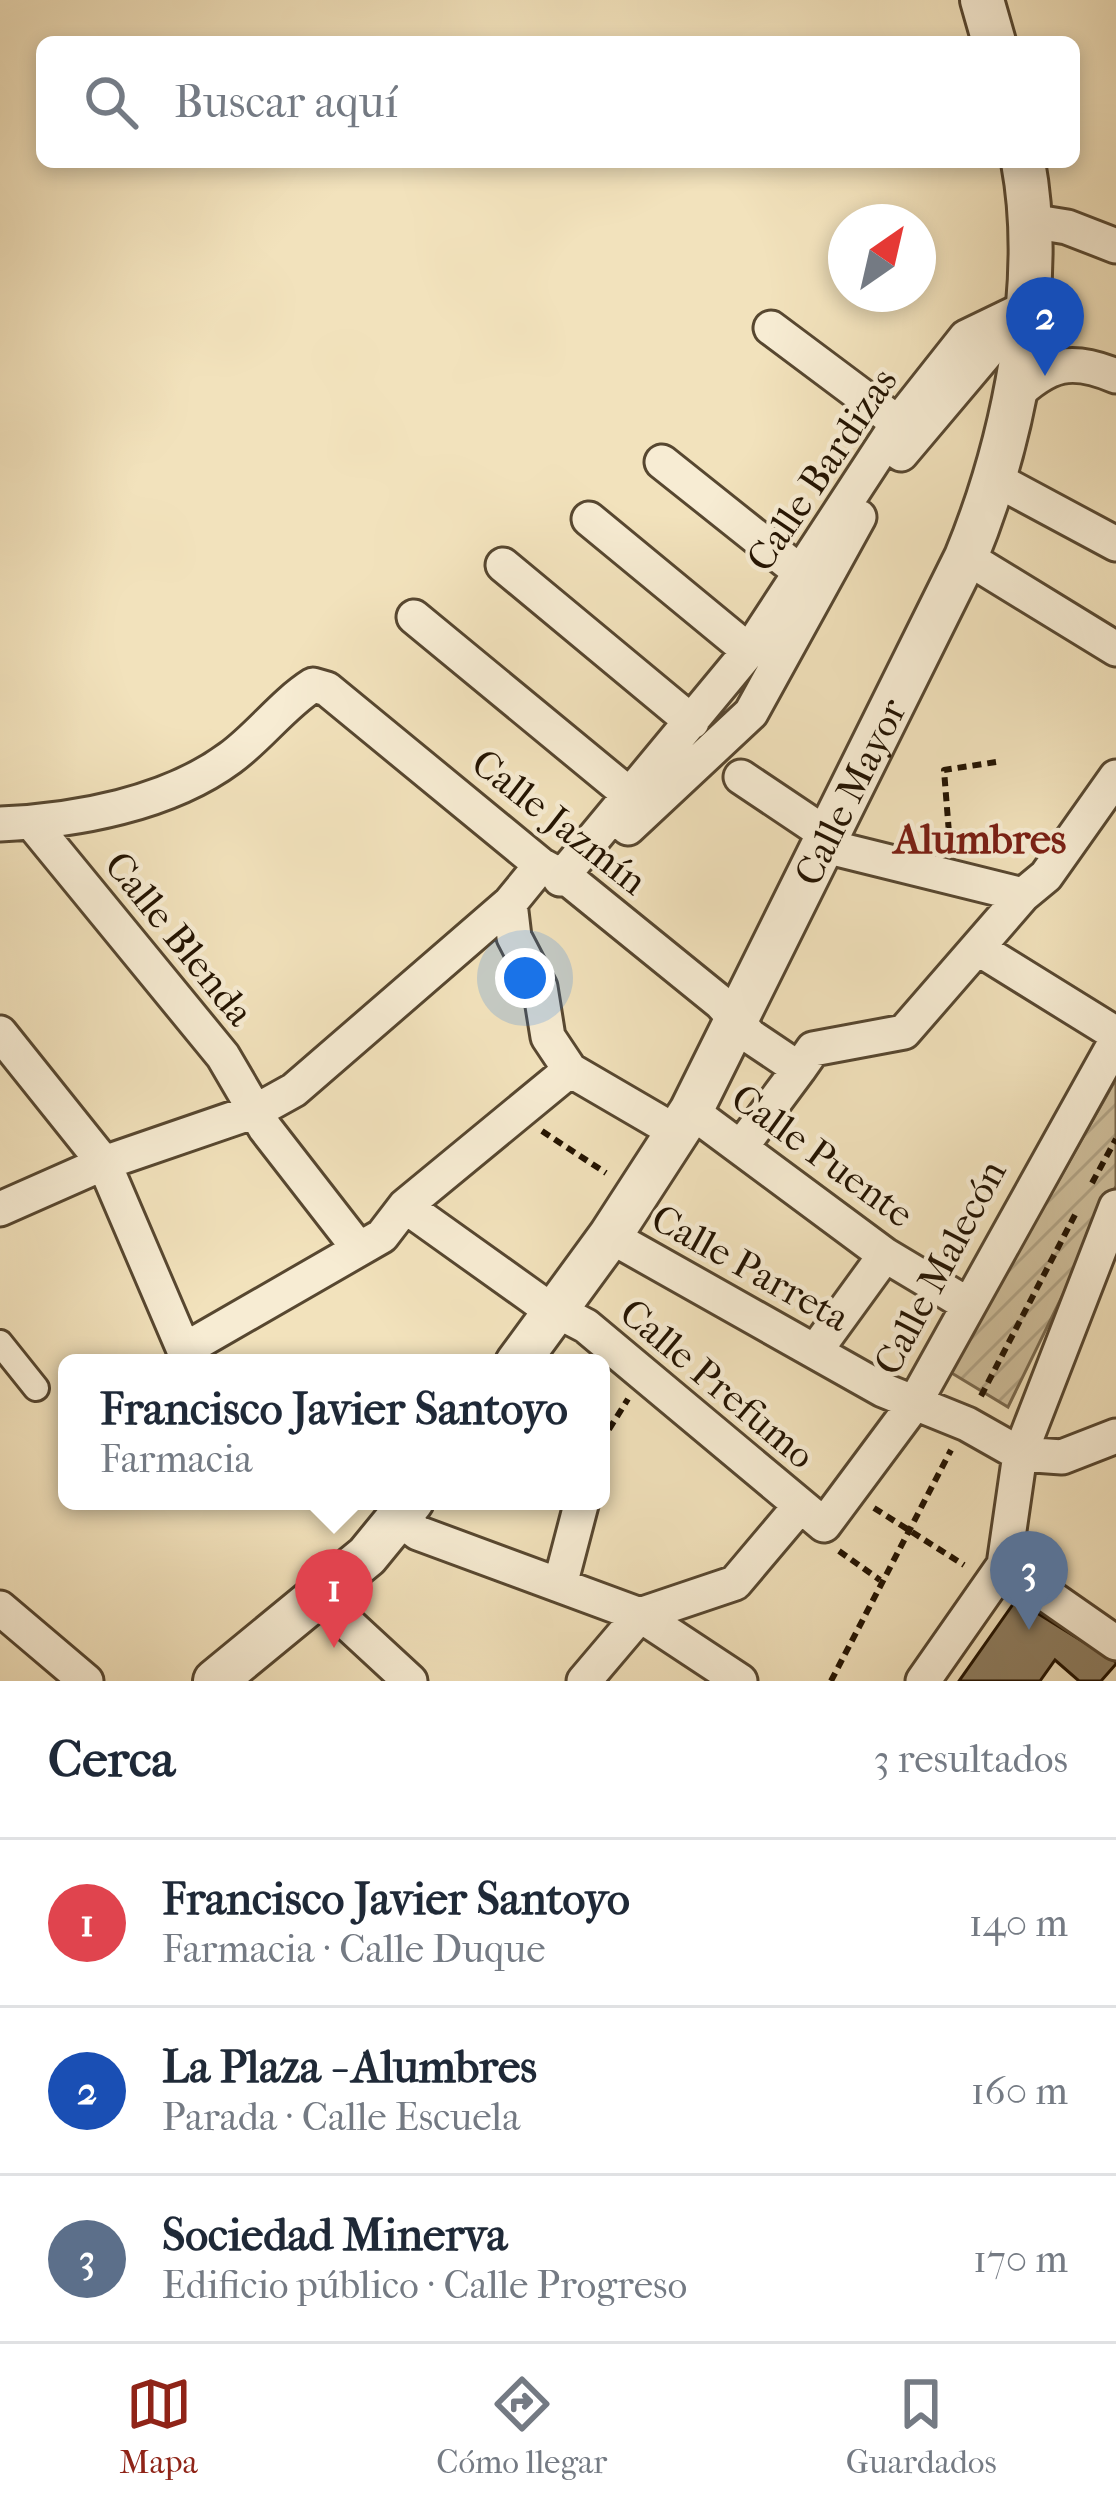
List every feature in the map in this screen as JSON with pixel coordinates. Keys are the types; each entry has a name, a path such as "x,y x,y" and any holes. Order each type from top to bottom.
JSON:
{"street":[{"path":"982,0 992,36"},
{"name":"Calle Mayor","path":"524,1354 685,1122 966,557 995,479 1014,396 1030,221 1024,168"},
{"path":"1030,221 1116,246"},
{"name":"Calle Bardizas","path":"558,876 631,796 748,651 898,423 966,337 1024,309"},
{"name":"Calle Bardizas","path":"0,1209 104,1163 258,1110 294,1090 510,903 558,876 751,713 878,482 1024,309"},
{"path":"771,328 898,423"},
{"path":"1014,396 1039,373 1060,364 1082,362 1116,376"},
{"path":"662,462 800,572"},
{"path":"995,479 1116,544"},
{"path":"589,518 748,651"},
{"path":"966,557 1116,650"},
{"path":"503,565 692,722"},
{"path":"414,617 631,796"},
{"name":"Calle Jazmín","path":"16,823 191,782 253,741 302,692 313,685 328,689 799,1069"},
{"path":"741,777 824,840 1023,895"},
{"path":"741,1148 813,1049 904,1032 1023,895 1046,876 1116,777"},
{"name":"Calle Blenda","path":"16,823 223,1056 265,1128 359,1249"},
{"path":"0,1034 104,1163 184,1350 382,1235 405,1207 570,1070 548,1037 540,987 514,937 510,903"},
{"path":"979,949 1116,1037"},
{"name":"Calle Malecón","path":"640,1615 735,1583 818,1526 914,1404 1116,1037"},
{"name":"Calle Puente","path":"570,1070 741,1148 885,1255 967,1304"},
{"name":"Calle Prefumo","path":"405,1207 586,1326 818,1526"},
{"path":"923,1681 1004,1565 1020,1454 1112,1228"},
{"name":"Calle Parreta","path":"610,1236 914,1404 1020,1454"},
{"path":"816,1350 885,1255"},
{"path":"0,1343 36,1388"},
{"path":"1020,1454 1063,1457 1116,1436"},
{"path":"215,1681 319,1597 406,1510 418,1533 640,1615 740,1681"},
{"path":"560,1585 580,1510"},
{"path":"1004,1565 1116,1643"},
{"path":"319,1597 410,1681"},
{"path":"0,1608 86,1681"},
{"path":"584,1681 640,1615"}],"path":[{"path":"951,860 944,770 996,762"},
{"path":"539,1129 622,1184"},
{"path":"610,1428 633,1391"},
{"path":"863,1502 967,1567"},
{"path":"818,1526 880,1580"}],"shaded area":[{"path":"1116,1079 1116,1186 1008,1407 950,1372"}],"building":[{"path":"1016,1600 1116,1664 1101,1681 1079,1681 1055,1660 1040,1681 959,1681"}],"place":[{"name":"La Plaza - Alumbres","path":"1045,376"},
{"name":"Sociedad Minerva","path":"1029,1630"},
{"name":"Francisco Javier Santoyo","path":"334,1648"}],"district":[{"name":"Alumbres","path":"980,838"}]}
